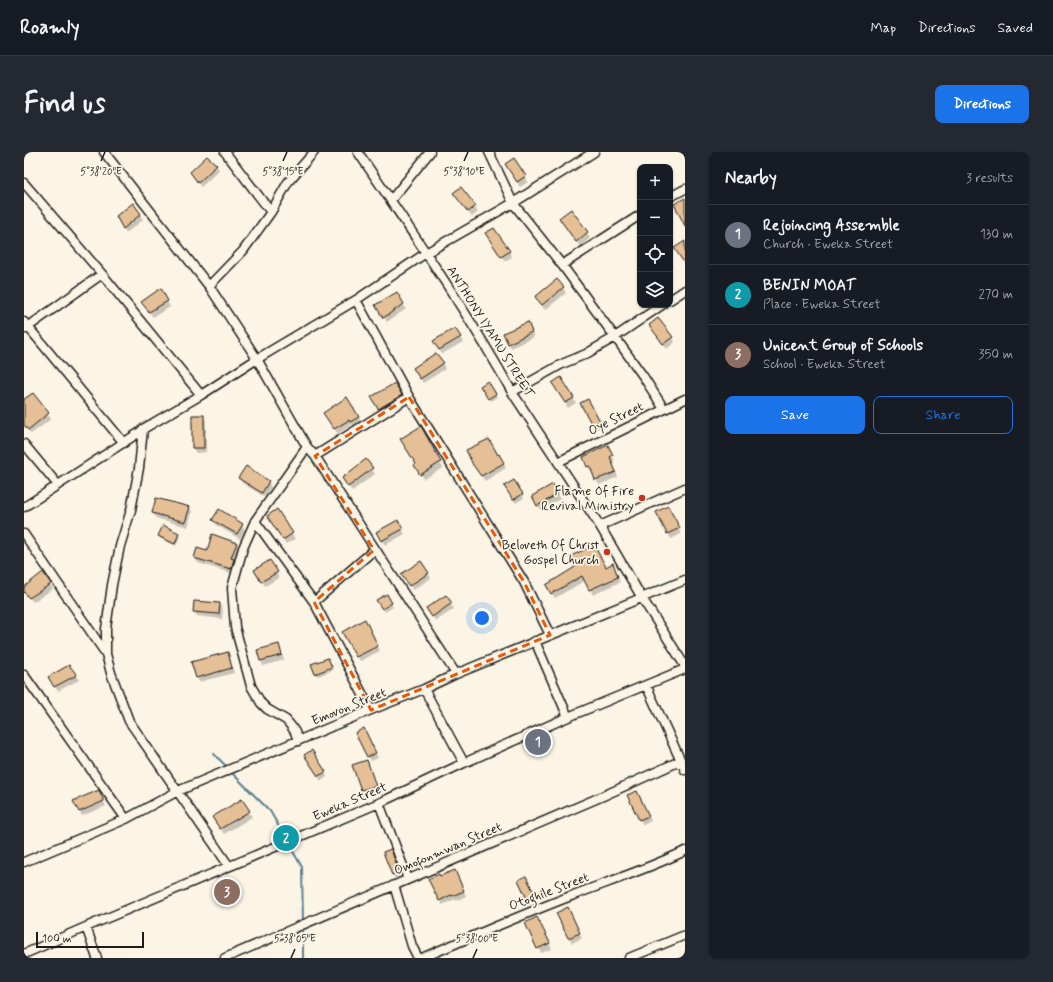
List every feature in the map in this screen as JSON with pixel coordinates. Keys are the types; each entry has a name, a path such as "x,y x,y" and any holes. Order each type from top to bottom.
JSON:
{"street":[{"path":"104,152 210,286 257,359 307,447 315,456 374,550 456,674"},
{"path":"225,152 271,212"},
{"path":"210,286 243,251 271,212 288,182 314,152"},
{"name":"ANTHONY IYAMU STREET","path":"358,152 426,253 500,370 512,392 600,526"},
{"path":"391,200 430,152"},
{"path":"489,152 513,203 562,265 615,337 643,376 664,409"},
{"path":"24,507 124,443 143,429 356,300 426,253 513,203 584,155 594,152"},
{"path":"24,183 102,274 201,395"},
{"path":"673,195 685,189"},
{"path":"562,265 637,217"},
{"path":"102,274 25,326 124,443"},
{"path":"673,298 685,290"},
{"path":"356,300 409,397 524,582 550,636"},
{"path":"512,392 562,364 586,354 615,337 658,308"},
{"path":"315,456 409,397"},
{"name":"Oye Street","path":"558,462 685,399"},
{"path":"143,429 139,468 112,585 106,629 106,654 111,673 129,721 229,866"},
{"path":"24,444 58,485"},
{"path":"298,741 291,726 264,706 255,692 250,680 235,627 232,588 243,548 255,521 307,447"},
{"path":"685,488 600,526 685,668"},
{"path":"255,521 314,602 371,710"},
{"path":"24,534 106,654"},
{"path":"314,602 374,550"},
{"name":"Emovon Street","path":"24,862 126,819 178,791 424,689 535,641 685,580"},
{"path":"535,641 568,717"},
{"name":"Eweka Street","path":"24,954 379,803 568,717 685,668"},
{"path":"24,675 126,819"},
{"path":"646,685 685,770"},
{"path":"424,689 464,764"},
{"name":"Omofonmwan Street","path":"224,958 603,796 680,761"},
{"path":"379,803 408,879"},
{"name":"Otoghile Street","path":"422,958 518,916 618,878 657,865 685,851"},
{"path":"394,885 412,946 418,958"},
{"path":"86,927 97,958"},
{"path":"629,958 684,938"}],"highlighted area":[{"path":"409,397 524,582 550,635 371,710 314,602 374,550 315,456"}],"building":[{"path":"207,156 217,165 198,183 190,172"},
{"path":"514,158 526,176 517,182 505,164"},
{"path":"461,187 476,206 468,212 453,193"},
{"path":"685,198 685,226 674,204"},
{"path":"133,203 141,214 123,229 116,216"},
{"path":"571,209 588,232 576,242 559,218"},
{"path":"494,228 510,251 501,257 485,233"},
{"path":"685,241 685,264 674,248"},
{"path":"557,279 564,287 542,305 535,297"},
{"path":"161,288 168,301 149,312 141,302"},
{"path":"397,292 404,304 383,318 375,305"},
{"path":"658,318 673,337 663,344 649,325"},
{"path":"528,322 532,332 508,344 503,333"},
{"path":"455,328 461,337 439,350 433,341"},
{"path":"436,353 444,363 420,379 413,368"},
{"path":"561,377 574,398 565,403 552,383"},
{"path":"488,381 496,394 488,399 480,386"},
{"path":"395,383 402,395 378,409 371,397"},
{"path":"33,393 49,413 28,430 24,425 24,399"},
{"path":"347,397 359,417 350,422 349,420 334,429 323,413"},
{"path":"588,399 600,421 592,425 580,403"},
{"path":"192,415 204,415 204,448 192,448"},
{"path":"421,426 441,462 420,475 414,465 416,464 400,439"},
{"path":"489,439 504,463 481,476 473,465 466,450"},
{"path":"608,445 613,455 610,457 616,472 595,480 590,466 587,467 583,457"},
{"path":"366,459 373,468 348,487 342,478"},
{"path":"246,466 269,481 262,493 238,478"},
{"path":"514,480 523,494 513,500 504,486"},
{"path":"553,484 558,494 537,506 532,496"},
{"path":"156,498 190,507 185,522 152,513"},
{"path":"668,506 680,528 667,534 656,512"},
{"path":"219,509 243,524 237,534 212,520"},
{"path":"277,509 293,533 283,540 267,516"},
{"path":"398,520 403,529 381,541 376,532"},
{"path":"163,525 179,533 175,544 158,536"},
{"path":"212,534 237,543 231,558 234,559 231,569 194,558 197,548 207,551"},
{"path":"594,545 606,567 613,563 618,577 589,590 582,576 551,594 546,585 575,567 569,557"},
{"path":"270,560 278,572 261,582 254,570"},
{"path":"421,561 429,573 409,586 401,574"},
{"path":"43,572 51,584 29,598 24,592 24,587"},
{"path":"387,594 392,603 382,609 376,600"},
{"path":"446,595 452,603 432,617 426,608"},
{"path":"194,601 220,603 219,614 193,612"},
{"path":"365,619 378,646 356,657 342,632"},
{"path":"279,644 282,655 260,661 257,650"},
{"path":"228,652 232,668 196,678 191,662"},
{"path":"328,658 332,667 315,674 311,664"},
{"path":"69,665 77,675 54,687 48,677"},
{"path":"364,728 376,753 367,757 355,733"},
{"path":"312,750 326,772 318,776 304,755"},
{"path":"367,760 376,786 361,790 352,765"},
{"path":"99,790 104,801 79,812 73,801"},
{"path":"637,791 649,816 639,820 627,795"},
{"path":"242,799 250,811 220,829 212,817"},
{"path":"391,849 399,872 392,875 383,852"},
{"path":"455,870 464,891 439,901 428,879 439,874 440,876"},
{"path":"526,876 536,897 528,901 518,880"},
{"path":"568,907 580,933 568,938 556,913"},
{"path":"537,917 550,943 537,949 525,923"}],"waterway":[{"path":"214,754 227,767"},
{"path":"231,772 270,811 286,839"},
{"path":"288,843 302,867 303,923"},
{"path":"303,927 303,958"}],"place":[{"name":"Flame Of Fire Revival Ministry","path":"642,498"},
{"name":"Beloveth Of Christ Gospel Church","path":"607,552"},
{"name":"Rejoincing Assemble","path":"538,742"},
{"name":"BENIN MOAT","path":"286,838"},
{"name":"Unicent Group of Schools","path":"227,892"}]}
